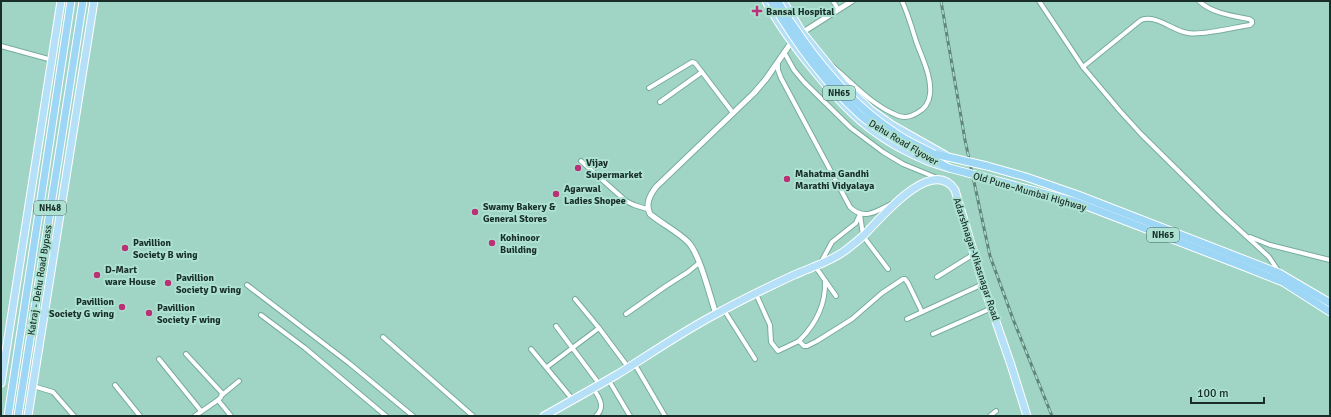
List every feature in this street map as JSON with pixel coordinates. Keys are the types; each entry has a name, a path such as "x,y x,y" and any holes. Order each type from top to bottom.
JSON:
{"highway":[{"name":"Katraj - Dehu Road Bypass","path":"8,416 71,1"},
{"name":"Katraj - Dehu Road Bypass","path":"18,416 83,1"},
{"name":"Dehu Road Flyover","path":"771,1 783,22 811,61 828,82 860,114 888,135 933,156 948,156 987,166"},
{"name":"Dehu Road Flyover","path":"778,1 825,69 857,104 896,134 933,156 949,168"},
{"name":"Old Pune–Mumbai Highway","path":"987,166 1078,195 1279,273 1330,303"},
{"name":"Old Pune–Mumbai Highway","path":"949,168 1076,202 1283,282 1330,312"}],"main road":[{"path":"1,383 61,1"},
{"path":"28,416 94,1"},
{"path":"766,1 791,42 838,100 861,122 884,139 900,148 935,165 949,168"},
{"path":"783,1 802,32 843,83 871,110 897,129 948,156"},
{"path":"544,416 628,368 716,314 784,280 832,260 863,236 897,201 915,187 939,179"},
{"name":"Adarshnagar-Vikasnagar Road","path":"939,179 951,184 955,190 983,284 1027,416"}],"street":[{"path":"833,1 838,9"},
{"path":"716,314 696,253 689,243 650,214 647,209 651,193 758,88 791,42 802,32 852,1"},
{"path":"822,56 864,94 892,112 901,116 909,116 921,111 926,107 928,102 930,85 927,72 902,1"},
{"path":"1039,1 1082,67 1142,134 1220,212 1269,257 1283,282"},
{"path":"1082,67 1141,20 1146,18 1152,18 1180,32 1190,34 1223,30 1250,25 1252,23 1249,19 1212,10 1200,1"},
{"path":"1,46 52,60"},
{"path":"784,52 794,70 804,82 851,128 883,152 903,164 939,179"},
{"path":"649,88 692,62 695,63 733,113"},
{"path":"778,62 778,70 781,78 850,207 860,214 868,214 876,212 897,201"},
{"path":"660,102 702,72"},
{"path":"581,161 626,201 634,206 647,209"},
{"path":"860,214 863,236 888,269"},
{"path":"836,296 825,281 817,265 832,242 856,222 860,214"},
{"path":"1246,236 1270,245 1330,260"},
{"path":"937,277 974,254"},
{"path":"626,314 699,263"},
{"path":"799,341 804,346 807,346 817,341 852,319 882,293 903,279 908,282 922,312"},
{"path":"756,294 770,325 771,342 778,351 799,341 814,323 818,316 826,289 825,281"},
{"path":"907,319 983,284"},
{"path":"247,285 349,363 413,416"},
{"path":"575,299 599,328 628,368"},
{"path":"933,334 992,308"},
{"path":"724,310 755,359"},
{"path":"262,315 305,348 386,416"},
{"path":"556,326 573,348 596,386 602,406 600,412 596,416"},
{"path":"547,367 599,328"},
{"path":"383,337 472,416"},
{"path":"531,349 573,400"},
{"path":"186,354 219,389 222,395"},
{"path":"159,359 198,414 218,400 238,381"},
{"path":"634,363 665,416"},
{"path":"608,379 630,416"},
{"path":"116,385 140,416"},
{"path":"33,386 53,392 74,416"},
{"path":"218,400 231,416"},
{"path":"990,416 996,411"}],"railway":[{"path":"941,1 965,140 990,256 1013,319 1052,416"}],"place":[{"name":"Bansal Hospital","path":"757,11"},
{"name":"Vijay Supermarket","path":"578,168"},
{"name":"Mahatma Gandhi Marathi Vidyalaya","path":"787,179"},
{"name":"Agarwal Ladies Shopee","path":"556,194"},
{"name":"Swamy Bakery & General Stores","path":"475,212"},
{"name":"Kohinoor Building","path":"492,243"},
{"name":"Pavillion Society B wing","path":"125,248"},
{"name":"D-Mart ware House","path":"97,275"},
{"name":"Pavillion Society D wing","path":"168,283"},
{"name":"Pavillion Society G wing","path":"122,307"},
{"name":"Pavillion Society F wing","path":"149,313"}]}
